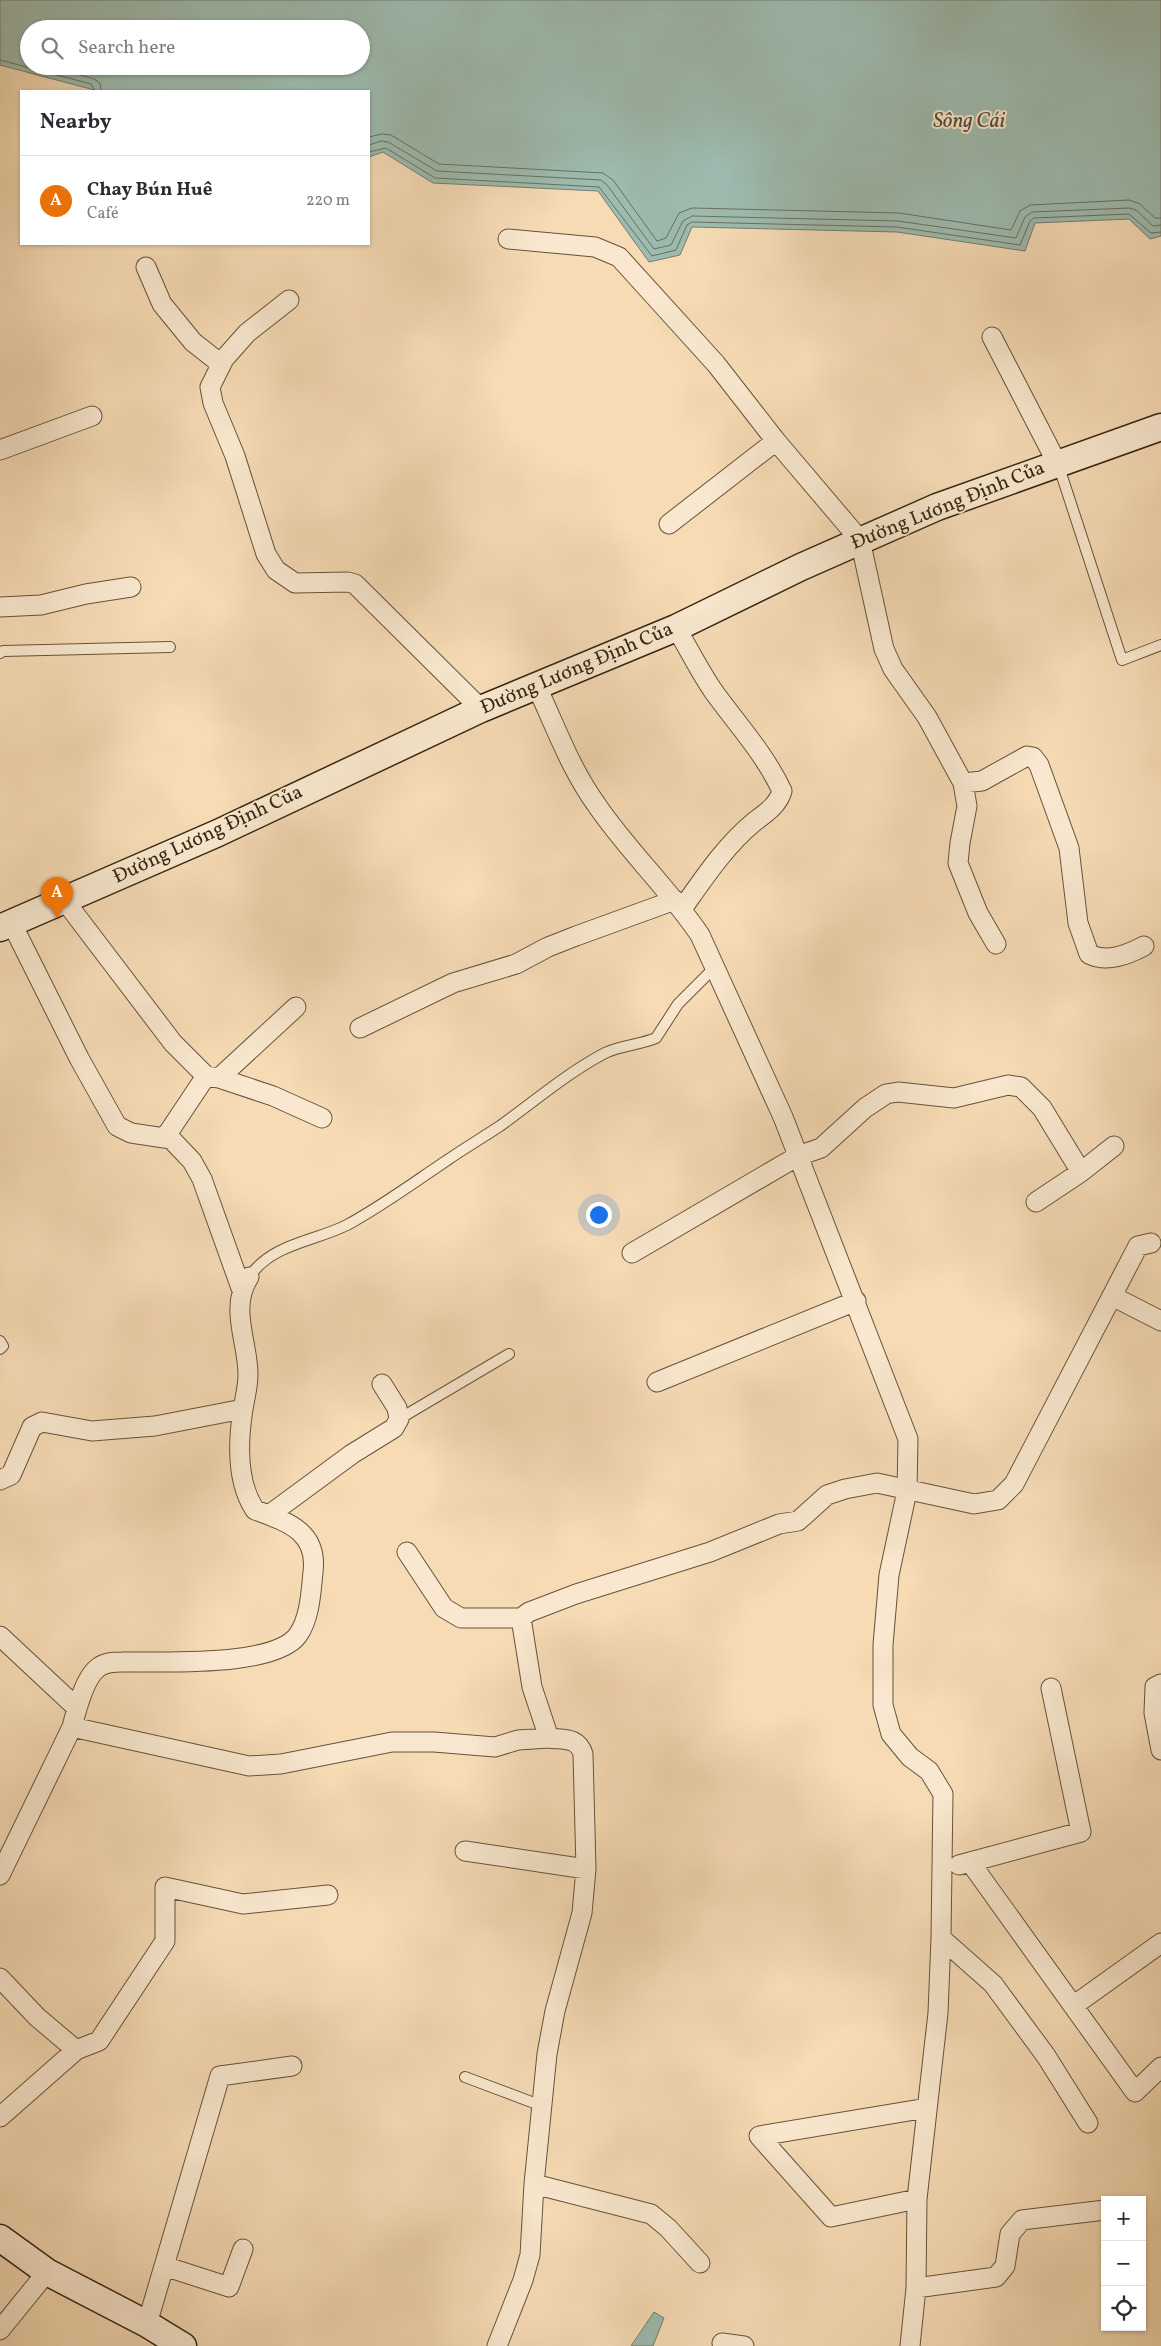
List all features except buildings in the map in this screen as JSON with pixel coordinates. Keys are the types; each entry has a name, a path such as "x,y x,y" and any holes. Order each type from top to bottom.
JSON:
{"street":[{"path":"508,239 595,247 619,257 716,364 776,441 860,540 884,649 893,668 926,718 963,783 967,806 958,863 978,912 996,944"},
{"path":"146,267 162,304 193,342 221,364"},
{"path":"289,300 247,333 221,364 210,387 213,403 235,456 266,554 276,570 286,579 295,583 348,582 354,584 481,709"},
{"path":"992,337 1057,463"},
{"path":"0,450 92,416"},
{"name":"Đường Lương Định Của","path":"6,926 218,833 481,709 676,628 860,540 936,507 1161,427"},
{"path":"669,524 776,441"},
{"path":"0,607 41,605 86,594 131,587"},
{"path":"360,1028 452,983 516,964 548,947 576,936 679,904 742,832 771,809 780,799 782,791 776,778 750,739 713,691 676,628"},
{"path":"536,685 573,767 596,804 679,904 700,935 783,1117 908,1439 907,1491 889,1575 883,1645 883,1705 891,1734 910,1757 929,1772 942,1794 941,1938 938,2013 917,2199 916,2288 910,2346"},
{"path":"963,783 982,781 1027,756 1034,757 1039,765 1069,848 1078,923 1089,954 1100,959 1118,957 1144,946"},
{"path":"64,901 172,1043 212,1077 273,1096 322,1118"},
{"path":"0,1875 72,1727 77,1708 91,1675 97,1668 105,1663 232,1660 259,1655 290,1644 302,1629 309,1606 313,1569 312,1550 308,1539 301,1531 255,1510 250,1503 242,1477 240,1457 243,1409 248,1386 248,1362 241,1334 245,1283 202,1179 184,1152 166,1136 131,1133 117,1126 6,926"},
{"path":"166,1136 212,1077 296,1007"},
{"path":"632,1253 798,1156 821,1148 865,1108 886,1094 898,1092 954,1098 1008,1085 1021,1087 1042,1108 1082,1172"},
{"path":"1036,1202 1082,1172 1114,1146"},
{"path":"407,1552 444,1608 453,1614 461,1618 521,1618 529,1612 576,1594 710,1552 779,1524 798,1521 827,1496 845,1489 877,1483 974,1504 998,1500 1014,1484 1138,1246 1151,1243"},
{"path":"1112,1296 1161,1321"},
{"path":"657,1382 856,1301"},
{"path":"269,1515 352,1454 394,1428 399,1419 397,1408 382,1384"},
{"path":"0,1480 11,1475 32,1427 42,1422 92,1431 155,1426 243,1409"},
{"path":"521,1618 532,1687 549,1738"},
{"path":"0,1636 77,1708"},
{"path":"1161,1684 1155,1687 1154,1714 1161,1750"},
{"path":"942,1870 1081,1832 1050,1688"},
{"path":"72,1727 249,1766 281,1764 392,1742 434,1742 495,1747 518,1740 549,1738 573,1740 578,1743 583,1754 586,1869 582,1913 555,2011 547,2054 534,2184 530,2255 524,2280 497,2346"},
{"path":"465,1851 586,1869"},
{"path":"970,1862 1135,2092 1161,2067"},
{"path":"0,2117 76,2050 99,2041 165,1941 165,1887 243,1904 328,1895"},
{"path":"941,1938 993,1984 1046,2056 1088,2123"},
{"path":"1073,2006 1161,1943"},
{"path":"0,1978 37,2018 76,2050"},
{"path":"147,2324 220,2076 292,2066"},
{"path":"917,2199 831,2217 759,2136 927,2108"},
{"path":"534,2184 651,2214 668,2228 700,2263"},
{"path":"916,2288 996,2277 1005,2266 1010,2234 1022,2220 1101,2210"},
{"path":"0,2238 47,2272 147,2324 176,2344"},
{"path":"164,2266 229,2287 242,2249"},
{"path":"0,2330 47,2272"},
{"path":"722,2343 744,2346"}],"lane":[{"path":"1057,463 1122,660 1161,645"},
{"path":"0,654 3,651 170,647"},
{"path":"245,1283 256,1267 280,1250 307,1238 340,1228 369,1213 499,1126 568,1074 589,1061 608,1051 656,1038 678,1004 715,967"},
{"path":"0,1341 3,1346 0,1350"},
{"path":"399,1419 509,1354"},
{"path":"464,2077 542,2106"}],"water":[{"name":"Sông Cái","path":"0,0 1161,0 1161,236 1150,239 1129,219 1035,223 1025,251 897,232 692,227 680,255 649,262 598,191 433,183 383,152 370,157 370,90 94,90 38,75 370,75 370,20 20,20 20,70 0,65"},
{"path":"654,2312 664,2318 653,2346 631,2346"}],"place":[{"name":"Chay Bún Huê","path":"57,918"}]}
